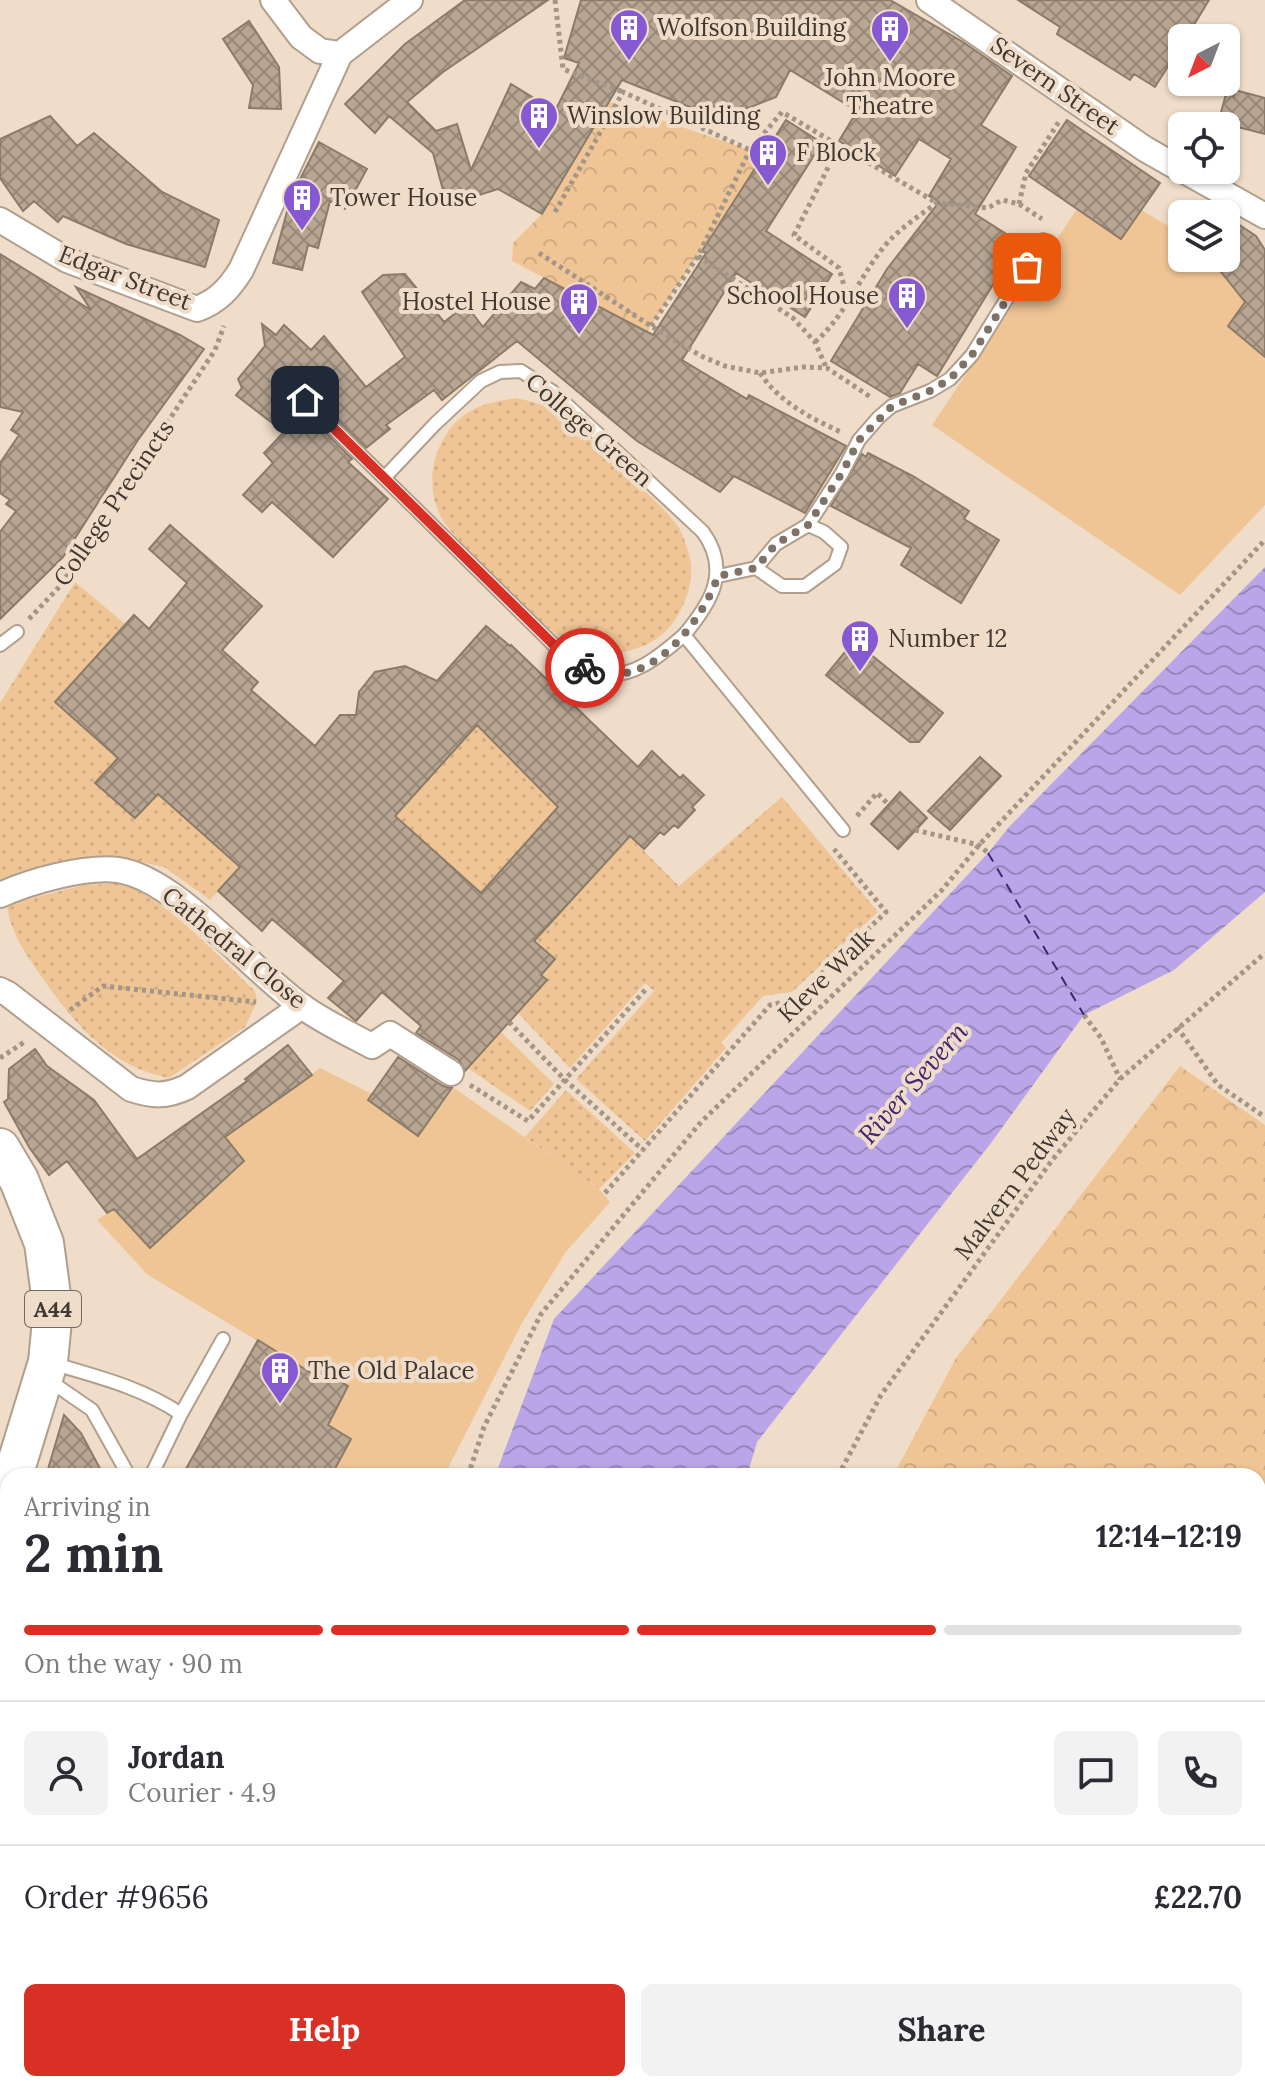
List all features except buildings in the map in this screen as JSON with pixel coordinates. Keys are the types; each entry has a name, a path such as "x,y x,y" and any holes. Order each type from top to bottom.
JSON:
{"main road":[{"name":"A44","path":"0,1148 19,1180 44,1243 53,1310 46,1370 15,1468"}],"street":[{"path":"273,0 301,37 320,51 340,54 410,0"},
{"name":"Severn Street","path":"929,0 1168,162"},
{"name":"Edgar Street","path":"0,220 67,260 197,309 213,303 228,290 241,270 340,54"},
{"name":"Severn Street","path":"1207,184 1265,216"},
{"name":"Cathedral Close","path":"0,895 88,870 119,870 147,878 176,898 302,1006 372,1046 390,1034 460,1078"},
{"path":"0,990 131,1089 153,1096 172,1094 187,1087 302,1006"}],"lane":[{"path":"305,400 558,649 596,673 611,674 638,669 653,661 699,618 718,576 756,568 776,544 808,525 842,473 859,440 892,406 930,391 950,379 972,355 1043,240"},
{"name":"College Green","path":"384,478 481,381 500,372 521,371 553,392 703,532 716,558 718,576"},
{"path":"756,568 782,586 794,587 805,586 835,564 841,547 824,532 808,525"},
{"path":"0,645 17,632"},
{"path":"684,635 843,830"},
{"path":"155,1468 223,1339"},
{"path":"46,1370 137,1389 156,1397 181,1414"},
{"path":"46,1370 92,1410 125,1468"}],"path":[{"path":"555,0 563,69 623,92 750,150"},
{"path":"555,212 623,92"},
{"path":"1019,204 1026,173 1073,99"},
{"path":"651,326 698,256 750,150 782,112 937,203 988,208 1002,200 1019,204 1048,222 1043,240"},
{"path":"839,146 794,235 839,268 849,304"},
{"path":"815,342 830,329 849,304 889,242 937,203"},
{"path":"539,253 701,356 725,366 760,373 803,367 827,368 875,400 892,406"},
{"path":"698,256 793,318 815,342 827,368"},
{"name":"College Precincts","path":"17,632 60,586 215,350 225,323"},
{"path":"760,373 770,388 798,410 859,440"},
{"name":"Kleve Walk","path":"471,1468 484,1427 541,1314 701,1122 942,890 979,845 1265,540"},
{"path":"605,1193 770,1005 794,1000 886,912 829,844 877,793 889,805"},
{"path":"915,830 979,845 988,853"},
{"name":"Malvern Pedway","path":"842,1468 881,1395 1053,1159 1120,1079 1265,953"},
{"path":"103,986 254,1001"},
{"path":"460,1078 528,1121 647,988"},
{"path":"1084,1015 1101,1038 1120,1079"},
{"path":"509,1022 565,1080 643,1150"},
{"path":"1177,1027 1218,1085 1265,1117"}],"green space":[{"path":"609,102 764,155 647,332 512,261 513,243 542,214"},
{"path":"1077,209 1121,239 1141,210 1168,226 1168,272 1221,272 1245,302 1229,326 1256,350 1265,339 1265,505 1180,595 932,425"},
{"path":"516,398 548,407 566,417 657,502 680,531 691,569 687,595 669,628 646,645 607,654 572,645 500,584 460,542 439,513 432,487 433,473 439,447 446,435 470,411"},
{"path":"75,582 125,624 55,702 118,758 95,783 135,818 158,794 240,867 210,900 164,867 124,858 84,858 0,887 0,703"},
{"path":"477,725 558,807 481,893 395,816"},
{"path":"782,797 878,912 792,992 763,996 721,1043 726,1048 645,1141 576,1079 654,991 645,983 570,1068 518,1013 547,981 541,975 555,959 502,913 554,920 630,837 679,886"},
{"path":"121,883 139,891 175,916 255,991 257,1002 245,1027 169,1078 129,1064 80,1026 29,959 9,914 7,904 85,885"},
{"path":"501,1032 554,1084 530,1111 468,1068"},
{"path":"1180,1066 1265,1125 1265,1468 897,1468 956,1358"},
{"path":"320,1068 372,1094 368,1101 418,1136 454,1088 599,1189 610,1202 565,1253 522,1323 448,1468 335,1468 351,1439 328,1425 348,1386 321,1370 316,1376 148,1275 97,1220 225,1137"},
{"path":"566,1090 635,1153 599,1189 525,1137"}],"water":[{"name":"River Severn","path":"1265,567 1265,892 1174,970 1084,1015 991,1143 757,1442 749,1468 498,1468 554,1319 1009,827"}],"ferry route":[{"path":"988,853 1084,1015"}],"way so far":[{"path":"585,668 611,674 638,669 653,661 699,618 718,576 756,568 776,544 808,525 842,473 859,440 892,406 910,401 950,379 972,355 1027,267"}],"place":[{"name":"Wolfson Building","path":"629,62"},
{"name":"John Moore Theatre","path":"890,63"},
{"name":"Winslow Building","path":"539,150"},
{"name":"F Block","path":"768,187"},
{"name":"Tower House","path":"302,232"},
{"name":"School House","path":"907,330"},
{"name":"Hostel House","path":"579,336"},
{"name":"Number 12","path":"860,673"},
{"name":"The Old Palace","path":"280,1405"}],"route":[{"path":"305,400 558,649 585,668"}]}
